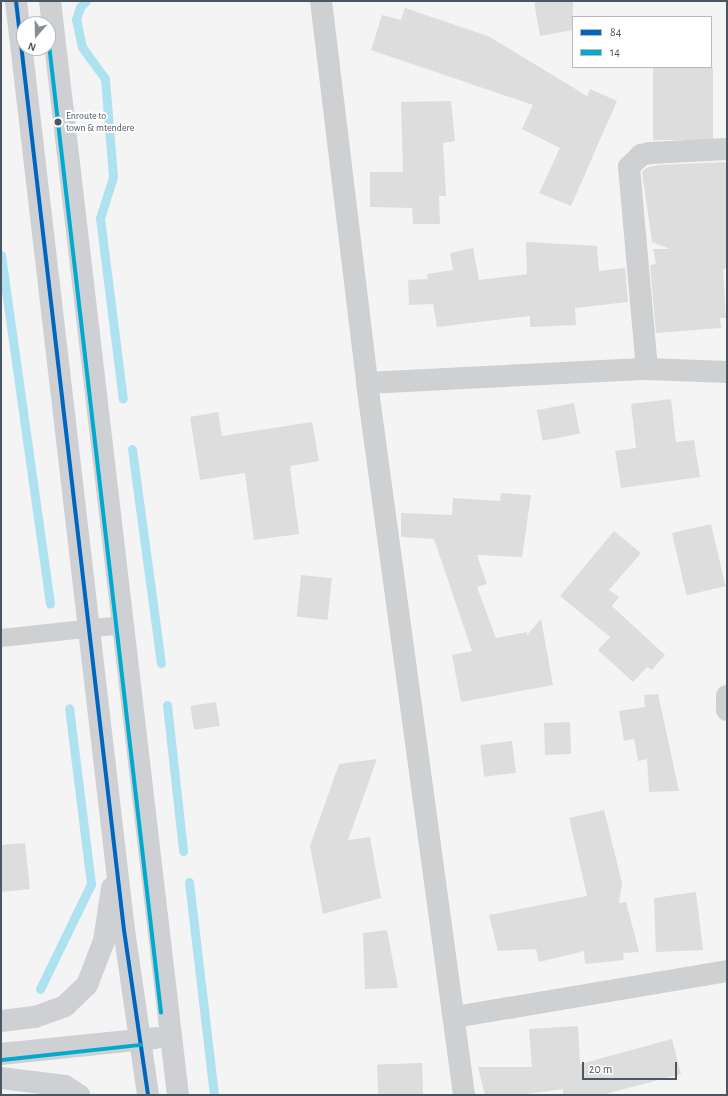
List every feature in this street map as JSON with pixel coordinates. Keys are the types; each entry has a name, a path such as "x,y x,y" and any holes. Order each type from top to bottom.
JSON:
{"main road":[{"path":"16,1 89,629 148,1095"},
{"path":"50,1 178,1095"},
{"path":"1,1021 35,1017 65,1006 87,985 104,941 113,881 114,834"},
{"path":"1,1054 171,1036"},
{"path":"1,1078 65,1086 79,1095"}],"street":[{"path":"321,1 367,383 455,1017 464,1095"},
{"path":"647,368 629,167 641,155 650,153 727,148"},
{"path":"367,383 647,368 727,372"},
{"path":"727,696 727,710"},
{"path":"455,1017 727,971"}],"lane":[{"path":"1,638 122,625"}],"building":[{"path":"534,1 573,1 572,30 540,36"},
{"path":"405,8 488,36 587,96 590,89 617,101 571,206 539,193 560,148 522,129 533,105 371,50 382,15 401,20"},
{"path":"713,67 713,140 653,140 653,68"},
{"path":"451,101 455,141 443,143 446,196 439,196 440,224 413,224 412,208 370,207 370,172 403,172 401,102"},
{"path":"727,162 727,268 723,269 726,318 720,318 721,328 656,333 650,265 656,264 653,249 670,249 652,242 642,172 646,168 658,165"},
{"path":"526,242 597,246 599,271 625,268 628,302 575,308 576,325 530,327 530,316 437,327 433,304 409,305 408,280 428,279 427,274 453,270 450,253 473,248 479,280 527,274"},
{"path":"671,399 676,442 694,440 700,477 621,488 615,451 636,448 631,404"},
{"path":"574,403 580,433 543,441 537,410"},
{"path":"218,412 222,436 312,422 319,461 290,466 299,534 254,540 245,473 200,480 190,417"},
{"path":"501,493 531,495 522,557 477,555 487,584 477,587 496,638 527,632 527,635 541,619 553,685 461,702 452,655 472,651 434,539 401,537 401,513 452,515 453,498 500,501"},
{"path":"711,524 725,586 686,595 672,533"},
{"path":"614,531 641,553 609,590 619,597 612,606 665,655 652,670 647,667 633,682 598,650 610,637 560,596"},
{"path":"301,575 332,578 327,620 297,617"},
{"path":"658,694 679,791 649,792 647,759 638,761 634,739 624,741 619,711 645,707 644,695"},
{"path":"216,702 220,726 194,730 190,706"},
{"path":"570,722 571,754 545,755 544,723"},
{"path":"512,741 516,773 484,777 480,745"},
{"path":"377,759 348,840 370,837 381,898 323,914 310,846 339,764"},
{"path":"604,810 622,883 619,903 626,902 639,952 623,953 624,960 585,964 584,951 539,962 536,949 498,951 489,915 587,896 569,818"},
{"path":"25,843 30,889 1,892 1,845"},
{"path":"696,892 703,950 656,952 654,898"},
{"path":"387,930 398,988 365,989 363,933"},
{"path":"578,1026 580,1064 672,1039 681,1074 602,1095 563,1095 563,1089 518,1095 485,1095 478,1067 532,1067 529,1029"},
{"path":"422,1063 423,1095 378,1095 377,1065"}],"waterway":[{"path":"86,1 80,7 76,19 82,47 105,79 113,177 100,218 123,399"},
{"path":"1,255 50,604"},
{"path":"132,449 161,663"},
{"path":"167,705 183,851"},
{"path":"40,989 91,884 69,708"},
{"path":"189,882 214,1095"}],"transit line":[{"name":"84","path":"16,1 124,930 148,1095"},
{"name":"14","path":"50,56 161,1012"},
{"name":"14","path":"2,1060 141,1045"}],"place":[{"name":"Enroute to town & mtendere","path":"58,122"}]}
